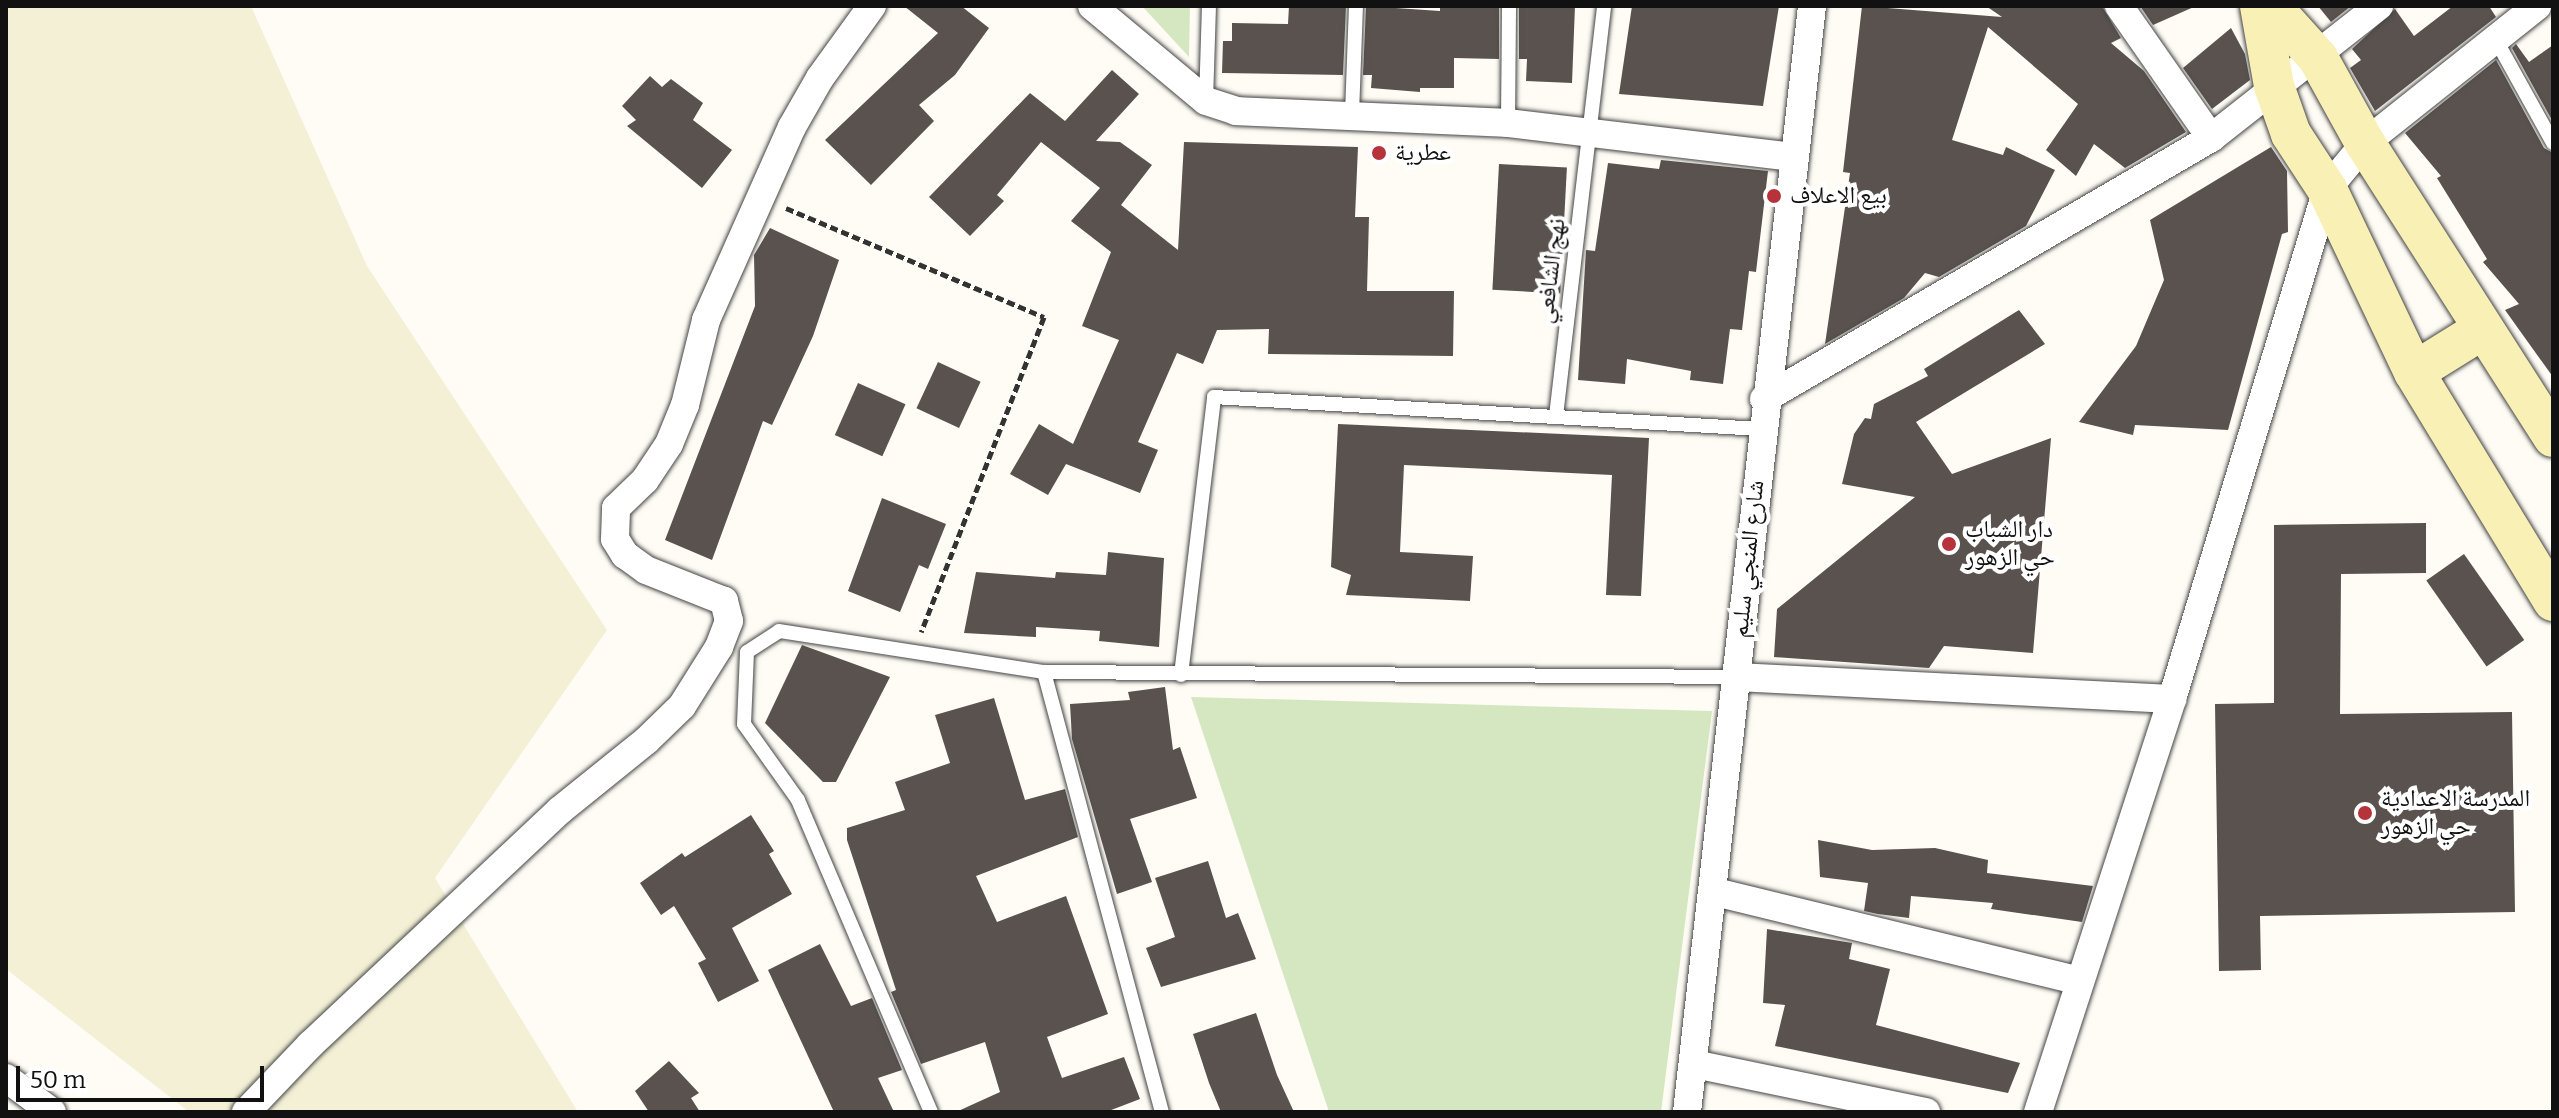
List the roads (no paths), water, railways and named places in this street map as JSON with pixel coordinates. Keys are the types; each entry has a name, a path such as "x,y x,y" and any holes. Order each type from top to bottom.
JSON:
{"street":[{"path":"246,1112 310,1045 559,811 682,706 719,647 729,621 724,601 646,570 625,555 613,524 623,497 645,480 669,444 685,405 706,320 820,78 872,6"},
{"path":"1092,6 1206,101 1236,111 1508,123 1794,157"},
{"name":"شارع المنجي سليم","path":"1687,1112 1715,892 1764,399 1812,6"},
{"path":"2119,6 2211,138"},
{"path":"2260,6 2274,86 2291,134 2327,189 2414,372 2553,601"},
{"path":"2271,6 2318,58 2365,143 2553,437"},
{"path":"1764,399 2211,138 2274,86 2318,58 2379,6"},
{"path":"2038,1112 2077,980 2172,699 2327,189 2365,143 2537,6"},
{"path":"2414,372 2483,329"},
{"path":"1736,677 2172,699"},
{"path":"1715,892 2077,980"},
{"path":"1694,1064 1926,1112"},
{"path":"6,1078 52,1112"}],"lane":[{"path":"1206,101 1209,6"},
{"path":"1352,114 1356,6"},
{"path":"1508,123 1509,6"},
{"name":"نهج الشافعي","path":"1556,416 1604,6"},
{"path":"2496,40 2553,143"},
{"path":"1181,675 1214,397 1761,429"},
{"path":"931,1112 798,800 744,724 742,687 747,652 779,631 912,655 1044,672 1736,677"},
{"path":"1044,672 1162,1112"}],"place":[{"name":"عطرية","path":"1379,153"},
{"name":"بيع الاعلاف","path":"1774,196"},
{"name":"دار الشباب حي الزهور","path":"1949,544"},
{"name":"المدرسة الاعدادية حي الزهور","path":"2365,813"}]}
